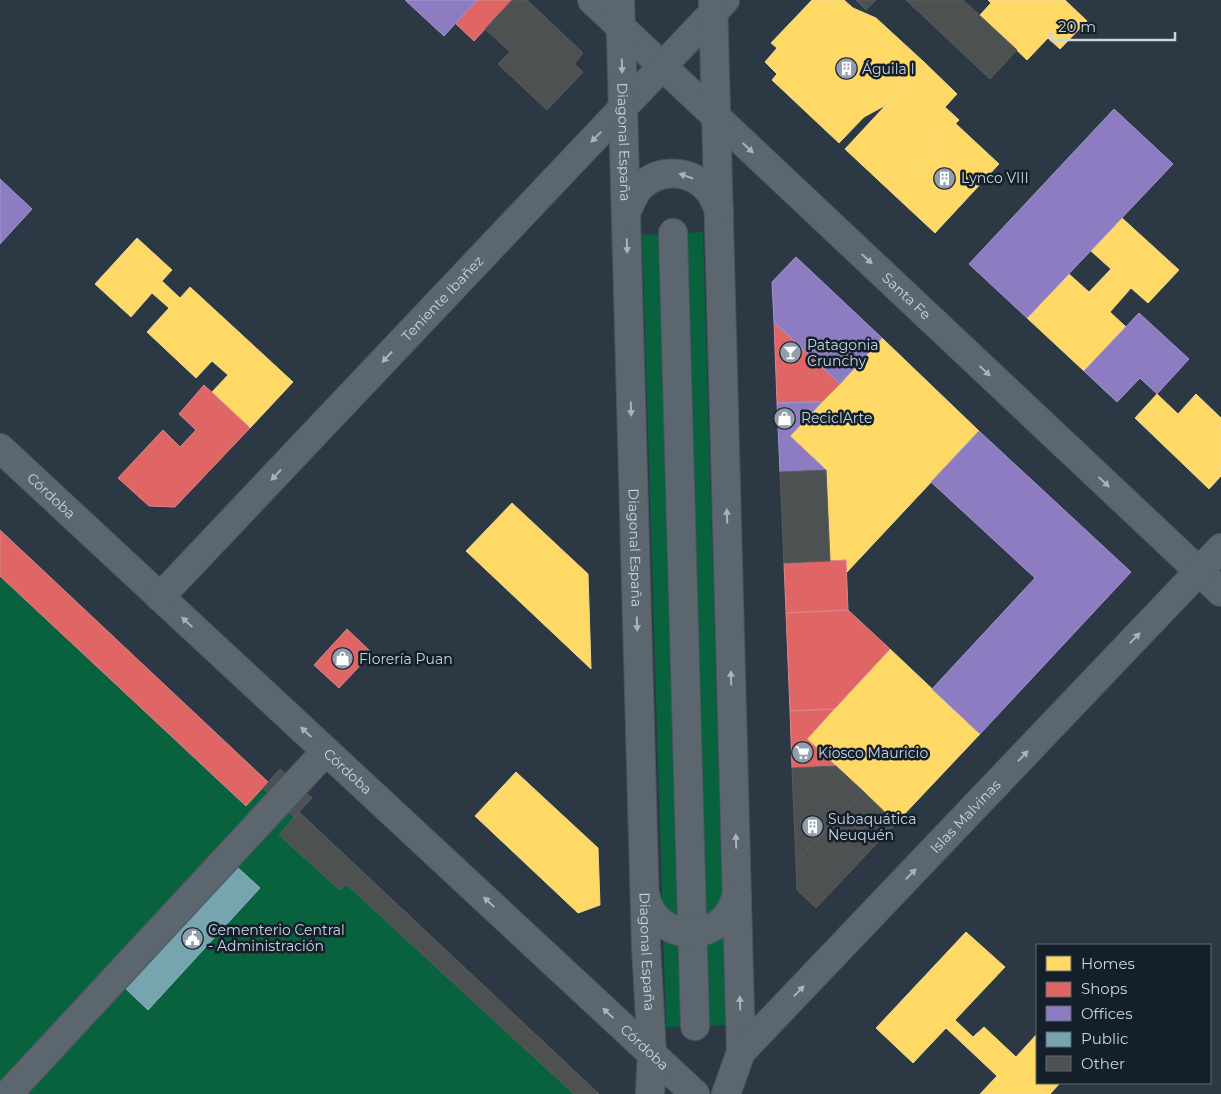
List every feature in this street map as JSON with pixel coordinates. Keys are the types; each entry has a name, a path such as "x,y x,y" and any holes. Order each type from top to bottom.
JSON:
{"street":[{"name":"Santa Fe","path":"592,0 1221,592"},
{"name":"Diagonal España","path":"620,0 644,894 652,1054 650,1094"},
{"name":"Teniente Ibañez","path":"160,597 662,67 717,4"},
{"path":"717,4 716,118 718,210 742,1094"},
{"path":"626,213 640,187 654,177 665,174 678,174 692,178 709,191 718,210"},
{"path":"673,233 696,1026"},
{"name":"Córdoba","path":"0,448 695,1094"},
{"name":"Islas Malvinas","path":"726,1094 741,1052 1221,548"},
{"path":"8,1094 326,751"},
{"path":"644,894 650,909 667,927 678,932 693,933 702,932 716,926 725,918 733,906 737,895"}],"green space":[{"path":"703,232 726,1025 666,1027 642,235"},
{"path":"0,530 268,782 263,788 294,817 299,812 599,1094 0,1094"}],"building: Homes":[{"name":"Águila I","path":"812,0 844,0 853,8 876,18 925,63 886,105 864,117 839,143 772,80 777,74 765,62 777,48 771,43"},
{"path":"988,0 1065,0 1087,21 1060,49 1048,38 1027,60 980,15 991,3"},
{"path":"925,63 957,94 945,107 959,120 891,192 845,149"},
{"name":"Lynco VIII","path":"955,123 999,164 935,233 891,192"},
{"path":"1122,218 1179,270 1148,303 1131,288 1110,312 1126,327 1084,371 1027,318 1069,274 1089,292 1111,269 1091,251"},
{"path":"137,238 172,270 162,281 180,298 190,287 293,382 250,428 212,392 228,375 212,361 196,378 147,332 169,308 152,293 131,317 95,284"},
{"path":"882,338 979,431 847,572 846,560 830,561 826,470 790,436"},
{"path":"1157,394 1178,414 1196,394 1221,418 1221,476 1209,489 1135,418"},
{"path":"512,503 588,574 591,669 466,551"},
{"path":"890,649 980,734 896,823 807,739"},
{"path":"516,772 598,848 600,905 578,913 475,816"},
{"path":"966,932 1005,967 955,1020 973,1037 984,1027 1016,1057 1036,1035 1036,1084 1059,1084 1050,1094 980,1094 997,1076 946,1028 913,1063 876,1028"}],"building: Shops":[{"path":"477,0 512,0 474,41 455,23"},
{"name":"Patagonia Crunchy","path":"774,322 840,384 822,402 777,403"},
{"path":"204,385 250,428 175,507 149,506 118,478 163,430 180,447 196,430 179,414"},
{"path":"0,530 268,782 246,806 0,576"},
{"path":"846,560 848,610 786,613 784,563"},
{"path":"848,610 890,649 834,709 790,711 786,613"},
{"name":"Florería Puan","path":"347,629 372,653 339,688 314,665"},
{"path":"834,709 807,739 836,766 792,768 790,711"}],"building: Offices":[{"path":"405,0 477,0 444,36"},
{"path":"1114,109 1173,164 1027,318 969,264"},
{"path":"0,179 32,209 0,244"},
{"path":"796,257 882,338 840,384 774,322 772,282"},
{"path":"1139,313 1189,359 1157,394 1140,378 1117,402 1084,371"},
{"path":"822,402 790,436 826,470 780,472 777,403"},
{"path":"979,431 1131,572 980,734 932,689 1035,578 931,482"}],"building: Public":[{"name":"Cementerio Central - Administración","path":"236,866 260,888 148,1010 124,987"}],"building: Other":[{"path":"512,0 527,0 583,53 574,64 583,72 547,110 498,64 510,52 485,29"},
{"path":"856,0 876,0 866,10"},
{"path":"906,0 963,0 1017,50 990,79"},
{"path":"826,470 830,561 784,563 780,472"},
{"name":"Subaquática Neuquén","path":"836,766 863,791 796,862 792,768"},
{"path":"280,769 312,798 294,817 263,788"},
{"path":"863,791 896,823 816,908 797,890 796,862"},
{"path":"299,812 599,1094 574,1094 346,884 340,890 279,835"}],"place":[{"name":"Águila I","path":"846,69"},
{"name":"Lynco VIII","path":"945,178"},
{"name":"Patagonia Crunchy","path":"791,353"},
{"name":"ReciclArte","path":"785,418"},
{"name":"Florería Puan","path":"343,659"},
{"name":"Kiosco Mauricio","path":"802,753"},
{"name":"Subaquática Neuquén","path":"812,827"},
{"name":"Cementerio Central - Administración","path":"192,938"}]}
